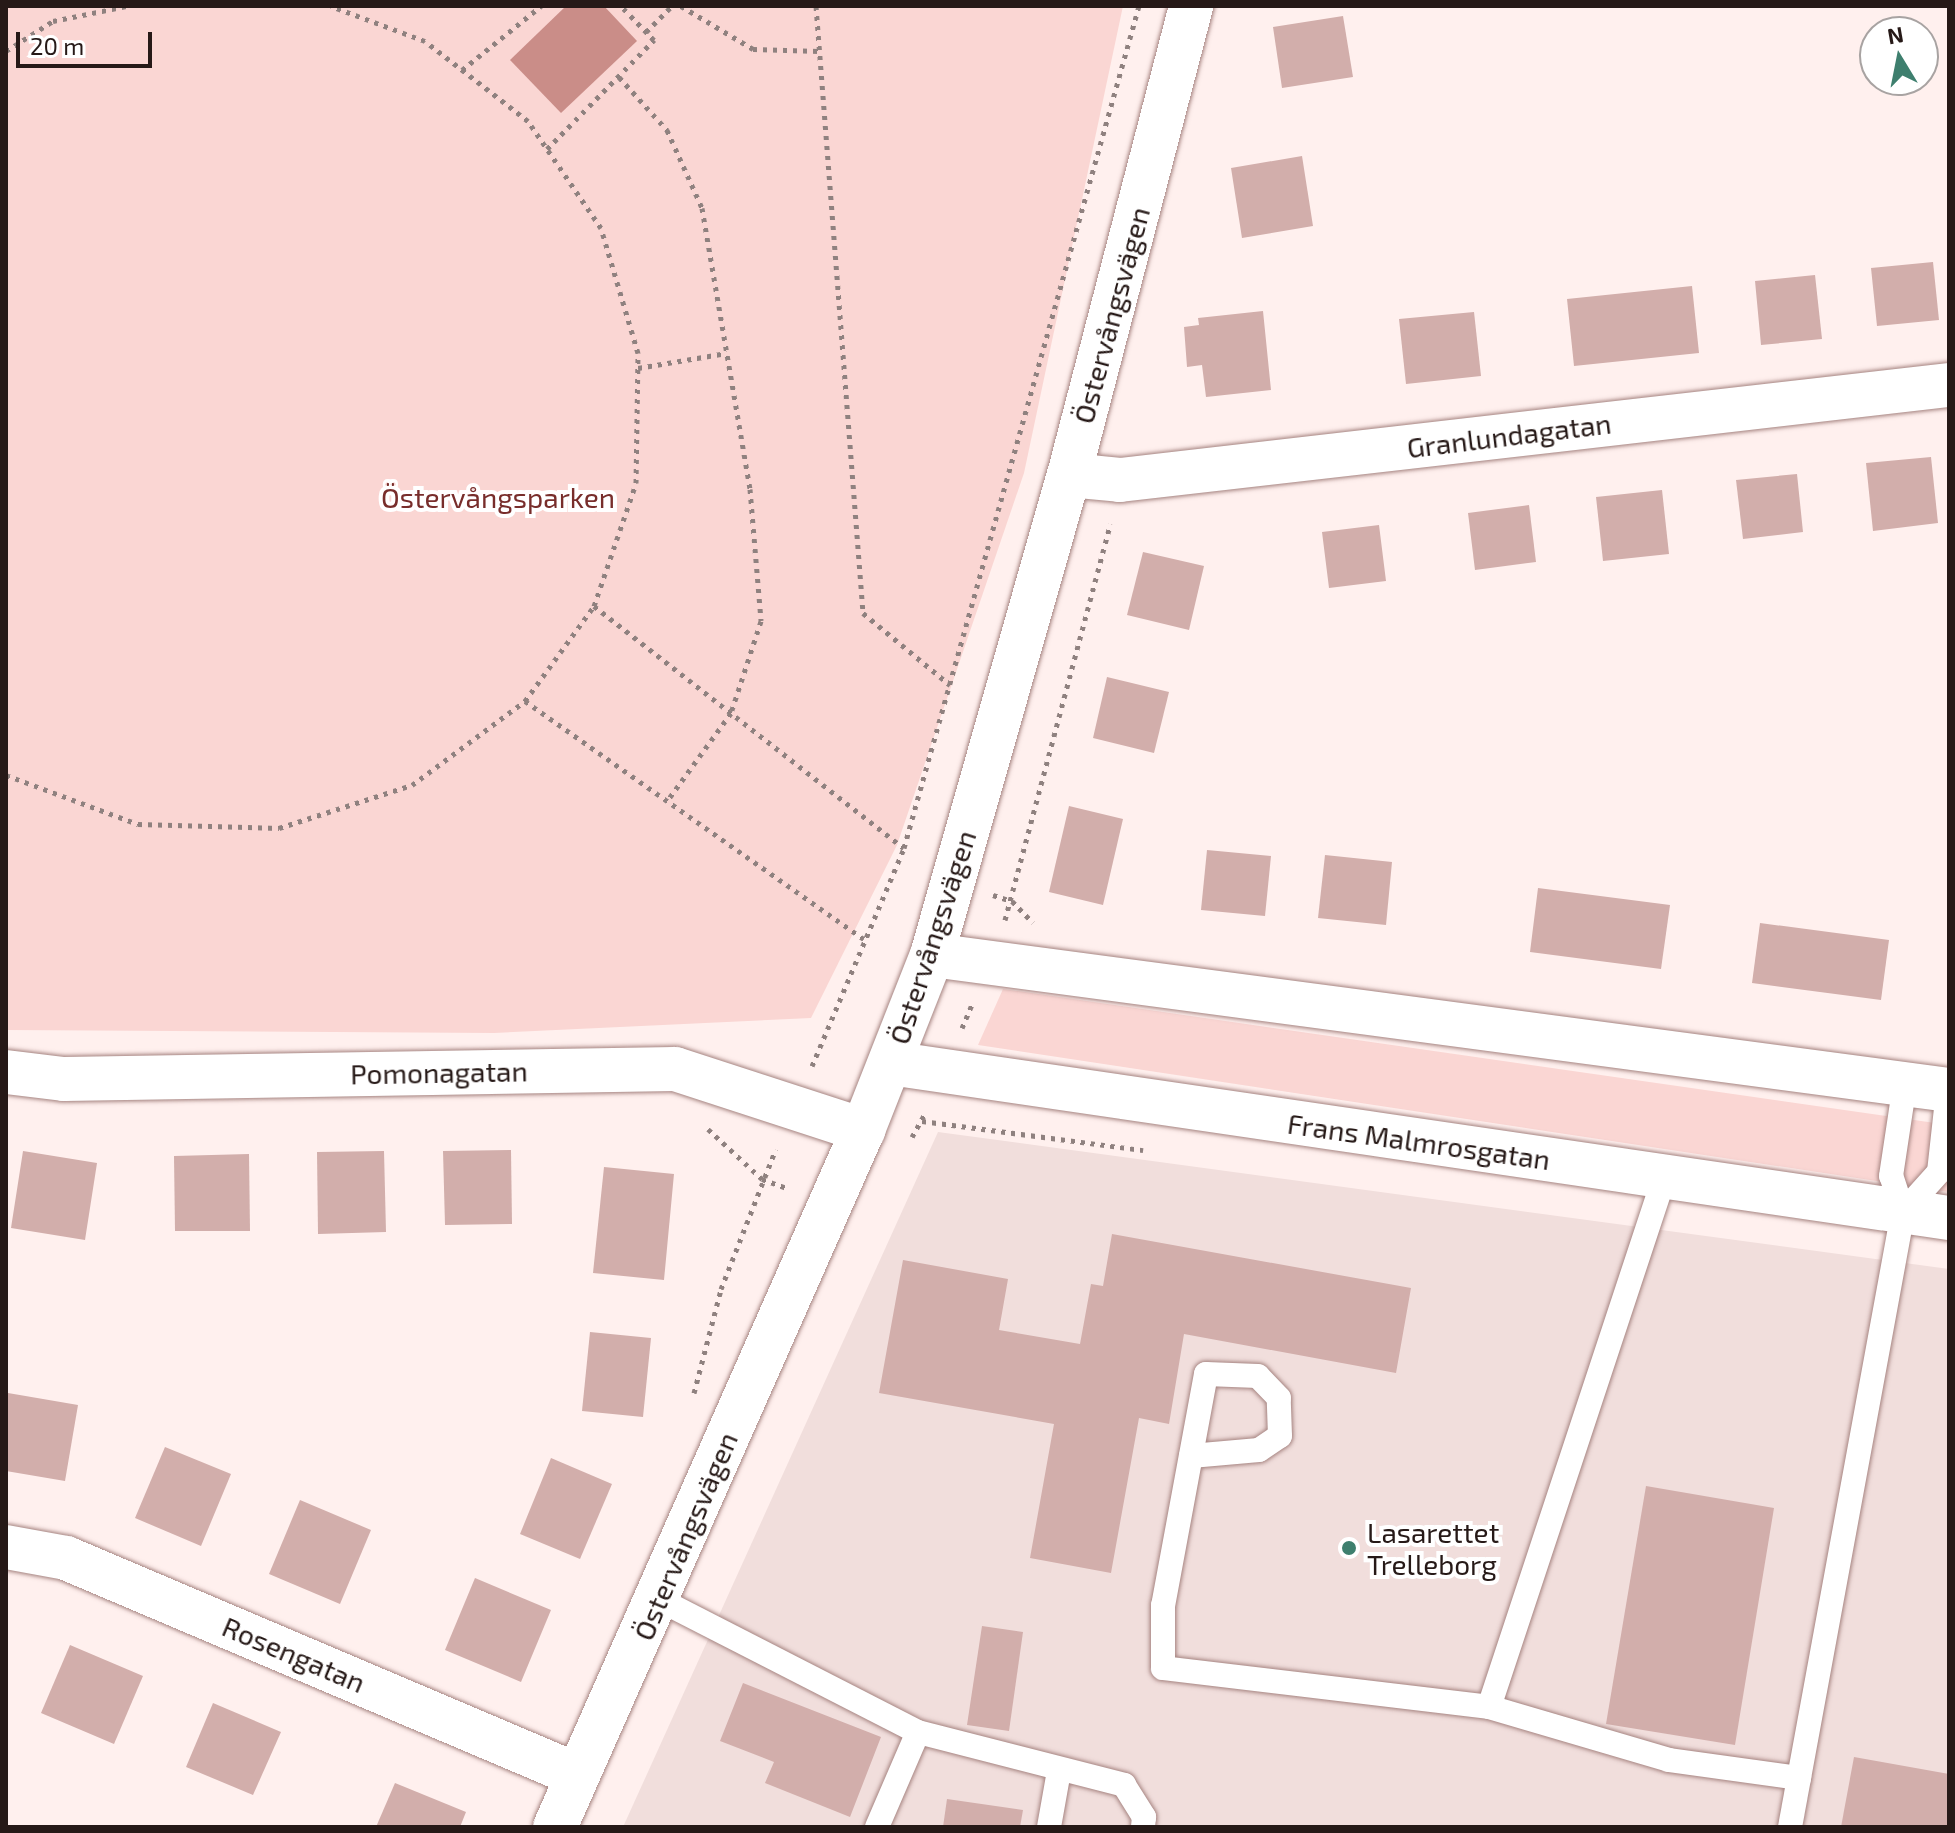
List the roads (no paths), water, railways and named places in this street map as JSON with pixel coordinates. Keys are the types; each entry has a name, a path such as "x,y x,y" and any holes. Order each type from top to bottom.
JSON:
{"street":[{"name":"Östervångsvägen","path":"555,1827 660,1600 827,1204 863,1130 932,955 1069,475 1191,6"},
{"name":"Granlundagatan","path":"1069,475 1120,480 1949,385"},
{"path":"932,955 1948,1090"},
{"name":"Frans Malmrosgatan","path":"890,1063 1949,1218"},
{"name":"Pomonagatan","path":"6,1072 64,1079 675,1069 796,1105 863,1130"},
{"name":"Rosengatan","path":"6,1547 66,1558 577,1775"}],"lane":[{"path":"1790,1827 1903,1212 1891,1176 1905,1083"},
{"path":"1903,1212 1939,1172 1948,1090"},
{"path":"1489,1707 1664,1178"},
{"path":"1191,1456 1163,1605 1163,1668 1489,1707 1669,1760 1799,1778"},
{"path":"660,1600 918,1732 1059,1771 1124,1785 1144,1817 1143,1827"},
{"path":"877,1827 918,1732"},
{"path":"1049,1827 1059,1771"}],"place":[{"name":"Lasarettet Trelleborg","path":"1349,1548"}],"park label":[{"name":"Östervångsparken","path":"498,497"}]}
